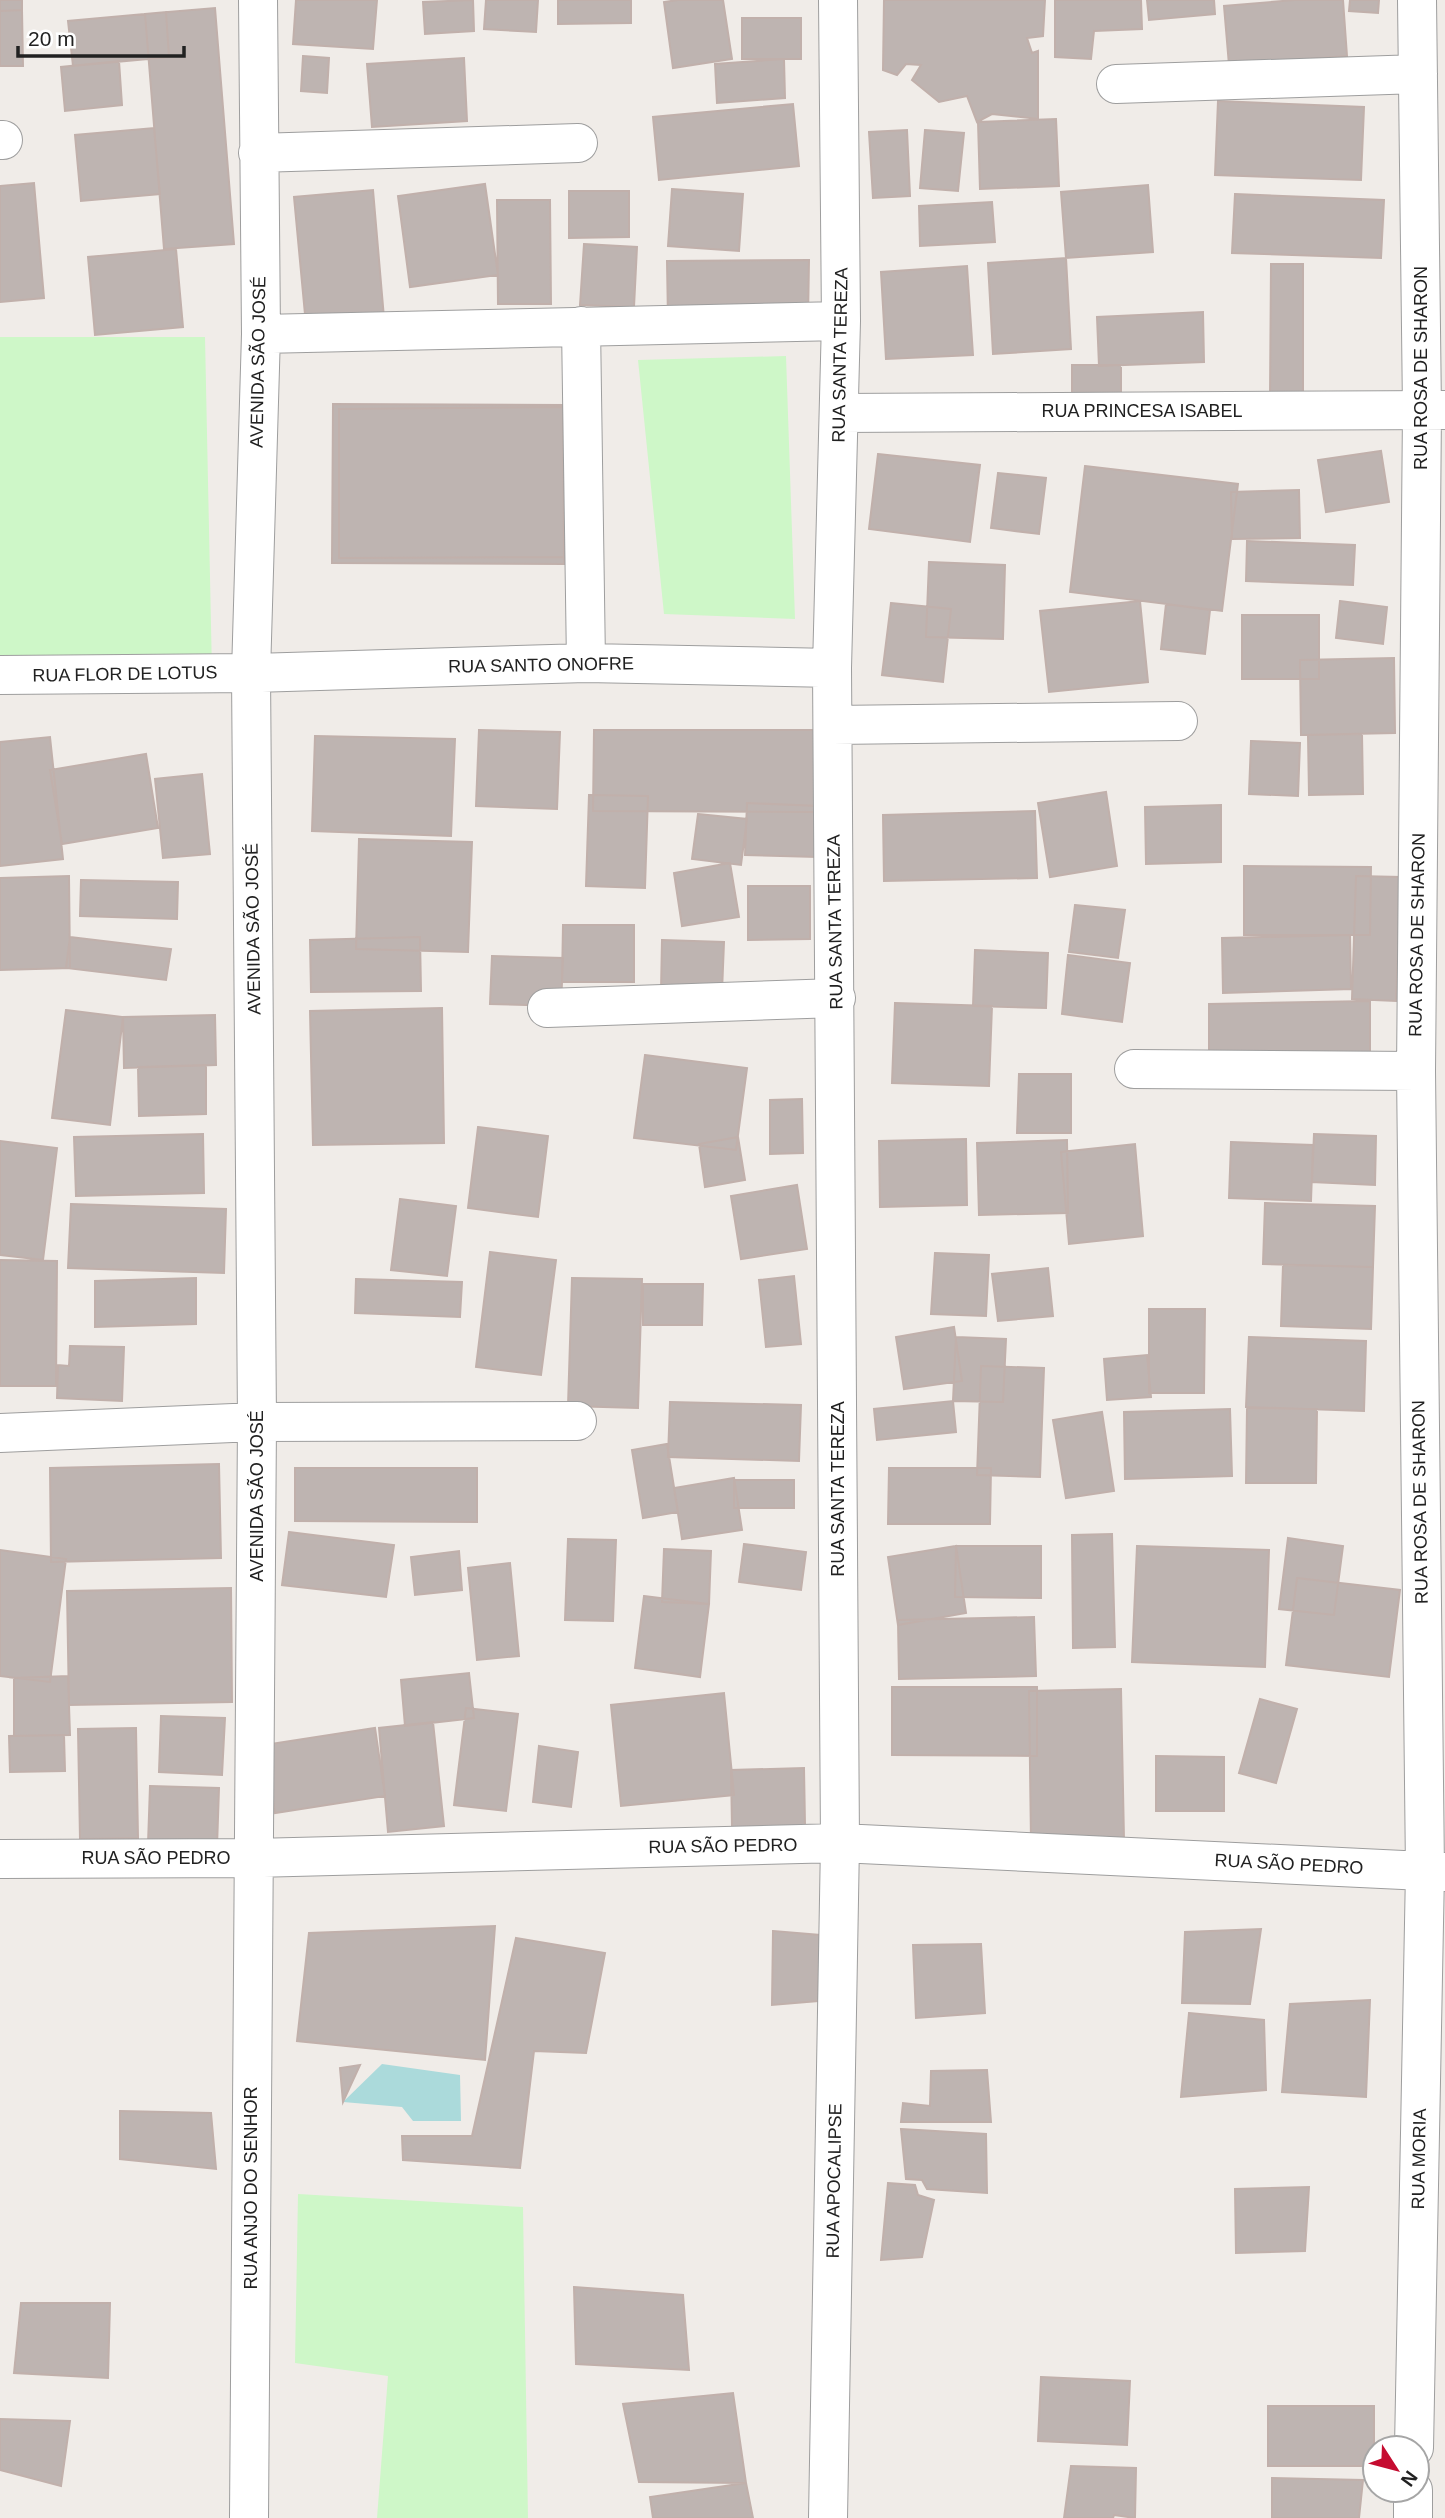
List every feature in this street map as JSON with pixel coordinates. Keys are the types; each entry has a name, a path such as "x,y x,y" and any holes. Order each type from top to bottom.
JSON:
{"street":[{"name":"AVENIDA SÃO JOSÉ","path":"254,1858 257,1422 251,673 261,334 258,0"},
{"name":"RUA SANTA TEREZA","path":"838,0 841,321 832,668 840,1843"},
{"name":"RUA ROSA DE SHARON","path":"1418,0 1418,74 1434,410 1416,1071 1435,1871"},
{"path":"1116,83 1418,74"},
{"path":"258,153 578,143"},
{"path":"261,334 841,321"},
{"path":"581,326 586,663"},
{"name":"RUA PRINCESA ISABEL","path":"840,414 1434,410"},
{"name":"RUA SANTO ONOFRE","path":"251,673 586,663 832,668"},
{"name":"RUA FLOR DE LOTUS","path":"0,675 251,673"},
{"path":"833,725 1178,721"},
{"path":"547,1008 836,998"},
{"path":"1134,1069 1416,1071"},
{"path":"0,1433 257,1422 577,1421"},
{"name":"RUA SÃO PEDRO","path":"0,1859 254,1858 840,1843 1435,1871"},
{"name":"RUA APOCALIPSE","path":"828,2518 840,1843"},
{"name":"RUA ANJO DO SENHOR","path":"248,2518 254,1858"},
{"name":"RUA MORIA","path":"1415,2434 1435,1871"}],"green space":[{"path":"0,337 205,337 212,673 0,668"},
{"path":"786,356 795,619 664,614 638,360"},
{"path":"298,2194 523,2207 528,2518 377,2518 388,2376 295,2363"}],"water":[{"path":"382,2064 460,2075 461,2121 413,2121 402,2107 343,2102"}],"building":[{"path":"0,0 22,0 22,10 0,11"},
{"path":"296,0 377,0 373,49 293,44"},
{"path":"473,0 474,31 425,34 423,2"},
{"path":"486,0 538,0 536,32 484,29"},
{"path":"558,0 631,0 631,23 558,24"},
{"path":"723,0 732,59 673,68 664,2"},
{"path":"884,0 1045,0 1043,36 1027,38 1032,53 1038,51 1038,119 992,114 977,122 967,96 939,102 912,80 921,65 906,64 897,75 883,70"},
{"path":"1055,0 1141,0 1142,29 1094,31 1091,59 1055,57"},
{"path":"1147,0 1214,0 1215,14 1149,20"},
{"path":"1294,0 1343,0 1347,56 1229,65 1224,6"},
{"path":"1350,0 1379,0 1378,13 1349,11"},
{"path":"215,8 234,244 164,249 145,14"},
{"path":"22,10 23,66 0,66 0,11"},
{"path":"166,12 169,57 73,66 68,21"},
{"path":"742,18 801,18 801,59 742,59"},
{"path":"303,56 329,58 327,93 301,91"},
{"path":"464,58 467,121 372,127 367,64"},
{"path":"784,59 785,98 717,103 715,64"},
{"path":"119,61 122,105 65,111 61,67"},
{"path":"1218,101 1364,107 1361,180 1215,175"},
{"path":"793,104 799,166 659,180 653,117"},
{"path":"1056,119 1059,186 980,189 978,122"},
{"path":"154,128 160,194 81,201 75,135"},
{"path":"907,130 910,196 873,198 869,132"},
{"path":"925,130 964,133 958,191 920,188"},
{"path":"34,183 44,298 0,302 0,186"},
{"path":"485,184 498,275 410,287 398,196"},
{"path":"1148,185 1153,252 1066,258 1061,192"},
{"path":"672,189 743,194 739,251 668,246"},
{"path":"373,190 384,318 306,325 294,197"},
{"path":"569,191 629,191 629,237 569,238"},
{"path":"1235,194 1384,200 1381,258 1232,253"},
{"path":"497,200 550,200 551,304 498,304"},
{"path":"992,202 995,242 920,246 919,206"},
{"path":"584,244 637,247 634,307 580,305"},
{"path":"176,249 183,327 95,335 88,257"},
{"path":"1066,258 1071,349 993,354 988,263"},
{"path":"809,260 808,319 668,320 667,261"},
{"path":"1271,264 1303,264 1303,398 1270,398"},
{"path":"967,266 973,355 886,359 881,272"},
{"path":"1203,312 1204,362 1099,366 1097,317"},
{"path":"1072,365 1121,365 1121,398 1072,398"},
{"path":"333,404 566,405 564,564 332,563"},
{"path":"563,407 564,557 339,558 339,409"},
{"path":"1381,451 1389,502 1326,512 1318,460"},
{"path":"878,454 980,465 970,542 869,529"},
{"path":"1085,466 1238,484 1222,611 1070,592"},
{"path":"998,473 1046,478 1039,534 991,528"},
{"path":"1299,490 1300,538 1232,539 1231,492"},
{"path":"1247,541 1355,545 1353,585 1246,581"},
{"path":"929,562 1005,565 1003,639 926,637"},
{"path":"1140,601 1148,682 1049,692 1040,611"},
{"path":"1340,601 1387,607 1383,644 1336,638"},
{"path":"891,603 951,609 943,682 882,675"},
{"path":"1166,604 1210,610 1205,654 1161,649"},
{"path":"1242,615 1319,615 1319,679 1242,679"},
{"path":"1394,658 1395,733 1301,735 1300,660"},
{"path":"479,730 560,732 557,809 476,806"},
{"path":"594,730 815,730 815,812 593,811"},
{"path":"1362,734 1363,794 1309,795 1308,735"},
{"path":"315,736 455,739 451,836 312,831"},
{"path":"50,737 63,859 0,866 0,742"},
{"path":"1251,741 1300,743 1298,796 1249,794"},
{"path":"146,754 158,828 62,844 50,770"},
{"path":"202,774 210,854 163,858 155,779"},
{"path":"1106,792 1117,866 1050,877 1038,803"},
{"path":"589,795 648,796 645,888 586,886"},
{"path":"747,803 819,806 817,857 745,855"},
{"path":"1221,805 1221,862 1146,864 1145,807"},
{"path":"1035,811 1037,878 884,881 883,815"},
{"path":"698,814 747,819 741,865 692,859"},
{"path":"359,839 472,842 468,952 356,949"},
{"path":"730,863 739,917 682,926 674,873"},
{"path":"1244,866 1371,867 1370,935 1244,935"},
{"path":"69,876 70,968 0,970 0,878"},
{"path":"1356,876 1401,877 1396,1001 1352,999"},
{"path":"81,880 178,882 177,919 80,916"},
{"path":"748,886 810,886 810,939 748,940"},
{"path":"1075,905 1125,910 1118,958 1069,952"},
{"path":"563,925 634,925 634,982 562,982"},
{"path":"1350,935 1351,989 1223,993 1222,938"},
{"path":"70,937 171,949 166,980 66,968"},
{"path":"420,937 421,991 311,992 310,940"},
{"path":"662,940 724,942 722,992 661,991"},
{"path":"975,950 1048,953 1046,1008 973,1006"},
{"path":"1068,955 1130,963 1122,1022 1062,1014"},
{"path":"492,956 563,958 561,1006 490,1004"},
{"path":"1370,1001 1370,1065 1209,1068 1209,1004"},
{"path":"895,1003 992,1006 989,1086 892,1083"},
{"path":"442,1008 444,1143 313,1145 310,1011"},
{"path":"66,1010 123,1017 110,1125 52,1118"},
{"path":"215,1015 216,1065 124,1068 123,1017"},
{"path":"645,1055 747,1068 736,1150 634,1138"},
{"path":"206,1065 206,1114 139,1116 138,1067"},
{"path":"1019,1074 1071,1074 1071,1133 1017,1133"},
{"path":"802,1099 803,1153 770,1154 770,1100"},
{"path":"478,1127 548,1136 538,1217 468,1208"},
{"path":"203,1134 204,1193 76,1196 74,1137"},
{"path":"1314,1134 1376,1136 1375,1185 1312,1182"},
{"path":"738,1137 745,1180 705,1187 699,1144"},
{"path":"966,1139 967,1205 880,1207 879,1141"},
{"path":"1067,1140 1068,1213 979,1215 977,1143"},
{"path":"0,1141 57,1148 43,1260 0,1255"},
{"path":"1231,1142 1313,1145 1311,1201 1229,1198"},
{"path":"1135,1144 1143,1236 1069,1244 1061,1152"},
{"path":"797,1185 807,1249 741,1259 731,1196"},
{"path":"400,1199 456,1206 447,1276 391,1270"},
{"path":"1265,1203 1375,1206 1373,1267 1263,1264"},
{"path":"71,1204 226,1209 224,1273 68,1268"},
{"path":"490,1252 556,1260 541,1375 476,1367"},
{"path":"935,1253 989,1255 986,1316 931,1314"},
{"path":"0,1260 57,1261 56,1386 0,1386"},
{"path":"1283,1265 1373,1267 1371,1329 1281,1326"},
{"path":"1048,1268 1053,1316 998,1321 992,1274"},
{"path":"794,1276 801,1344 766,1347 759,1280"},
{"path":"196,1278 196,1324 95,1327 95,1281"},
{"path":"572,1278 642,1279 638,1408 568,1406"},
{"path":"356,1279 462,1282 460,1317 355,1313"},
{"path":"643,1284 703,1284 702,1325 643,1325"},
{"path":"1149,1309 1205,1309 1204,1393 1149,1393"},
{"path":"954,1327 962,1381 904,1389 896,1337"},
{"path":"956,1337 1006,1339 1003,1402 953,1401"},
{"path":"1249,1337 1366,1341 1364,1411 1246,1407"},
{"path":"70,1346 124,1347 122,1401 57,1398 58,1365 69,1366"},
{"path":"1147,1355 1151,1397 1107,1400 1104,1359"},
{"path":"981,1366 1044,1368 1040,1477 977,1475"},
{"path":"953,1401 956,1432 877,1440 874,1409"},
{"path":"670,1402 801,1405 799,1461 668,1457"},
{"path":"1247,1408 1317,1409 1316,1483 1246,1483"},
{"path":"1230,1409 1232,1476 1125,1479 1124,1412"},
{"path":"1102,1412 1114,1491 1066,1498 1053,1420"},
{"path":"667,1444 678,1512 643,1518 632,1450"},
{"path":"219,1464 221,1558 51,1562 50,1468"},
{"path":"295,1468 477,1468 477,1522 295,1521"},
{"path":"889,1468 991,1468 990,1524 888,1524"},
{"path":"734,1478 742,1530 682,1539 674,1488"},
{"path":"734,1480 794,1480 794,1508 734,1508"},
{"path":"289,1532 394,1545 386,1597 282,1585"},
{"path":"1112,1534 1115,1647 1073,1648 1072,1535"},
{"path":"1288,1538 1343,1546 1334,1615 1279,1609"},
{"path":"568,1539 616,1540 613,1621 565,1620"},
{"path":"744,1544 806,1552 801,1590 739,1582"},
{"path":"956,1546 966,1613 898,1625 888,1557"},
{"path":"956,1546 1041,1546 1041,1598 955,1597"},
{"path":"1137,1546 1269,1550 1265,1667 1132,1662"},
{"path":"664,1549 711,1551 709,1604 662,1602"},
{"path":"0,1550 66,1559 50,1682 0,1676"},
{"path":"459,1551 462,1590 415,1595 411,1557"},
{"path":"510,1563 519,1656 477,1660 468,1568"},
{"path":"1297,1578 1400,1590 1389,1677 1286,1665"},
{"path":"231,1588 232,1702 69,1705 67,1591"},
{"path":"644,1596 709,1604 700,1677 635,1668"},
{"path":"1034,1617 1036,1676 899,1679 898,1620"},
{"path":"469,1673 474,1718 405,1726 401,1680"},
{"path":"68,1676 70,1735 14,1736 14,1678"},
{"path":"892,1687 1037,1687 1037,1756 892,1755"},
{"path":"1121,1689 1124,1840 1031,1841 1029,1691"},
{"path":"724,1693 734,1795 621,1806 611,1705"},
{"path":"1260,1699 1297,1709 1276,1783 1239,1773"},
{"path":"466,1708 518,1714 506,1811 454,1805"},
{"path":"161,1716 225,1718 222,1775 159,1772"},
{"path":"433,1722 444,1826 388,1832 379,1728"},
{"path":"136,1728 138,1838 80,1839 78,1729"},
{"path":"375,1728 385,1796 275,1813 264,1745"},
{"path":"64,1735 65,1771 10,1772 9,1736"},
{"path":"539,1746 578,1752 571,1807 533,1802"},
{"path":"1156,1756 1224,1757 1224,1811 1156,1811"},
{"path":"804,1768 805,1826 732,1827 731,1770"},
{"path":"150,1786 219,1788 217,1847 148,1844"},
{"path":"495,1926 485,2060 297,2041 309,1933"},
{"path":"1261,1929 1250,2004 1182,2003 1185,1932"},
{"path":"773,1931 820,1935 818,2001 772,2005"},
{"path":"516,1938 605,1953 586,2053 534,2051 520,2168 403,2160 402,2136 472,2136"},
{"path":"981,1944 985,2013 916,2018 913,1945"},
{"path":"1370,2000 1366,2097 1282,2092 1290,2004"},
{"path":"1189,2013 1264,2020 1266,2090 1181,2097"},
{"path":"360,2065 343,2102 340,2068"},
{"path":"987,2070 991,2122 901,2122 903,2103 930,2106 931,2071"},
{"path":"120,2111 211,2113 216,2169 120,2159"},
{"path":"901,2129 986,2134 987,2193 927,2189 922,2180 906,2179"},
{"path":"888,2183 915,2185 918,2195 934,2200 922,2257 881,2260"},
{"path":"1309,2187 1305,2251 1236,2253 1235,2189"},
{"path":"574,2287 683,2295 689,2370 576,2364"},
{"path":"21,2303 110,2303 108,2378 14,2373"},
{"path":"1041,2377 1130,2381 1127,2445 1038,2441"},
{"path":"733,2393 746,2483 639,2482 623,2404"},
{"path":"1268,2406 1374,2406 1374,2434 1361,2434 1361,2466 1268,2466"},
{"path":"0,2419 70,2421 61,2486 0,2470"},
{"path":"1071,2466 1136,2468 1135,2518 1114,2515 1113,2518 1064,2518"},
{"path":"1272,2478 1361,2480 1359,2518 1272,2518"},
{"path":"746,2483 753,2518 653,2518 650,2497"}]}
